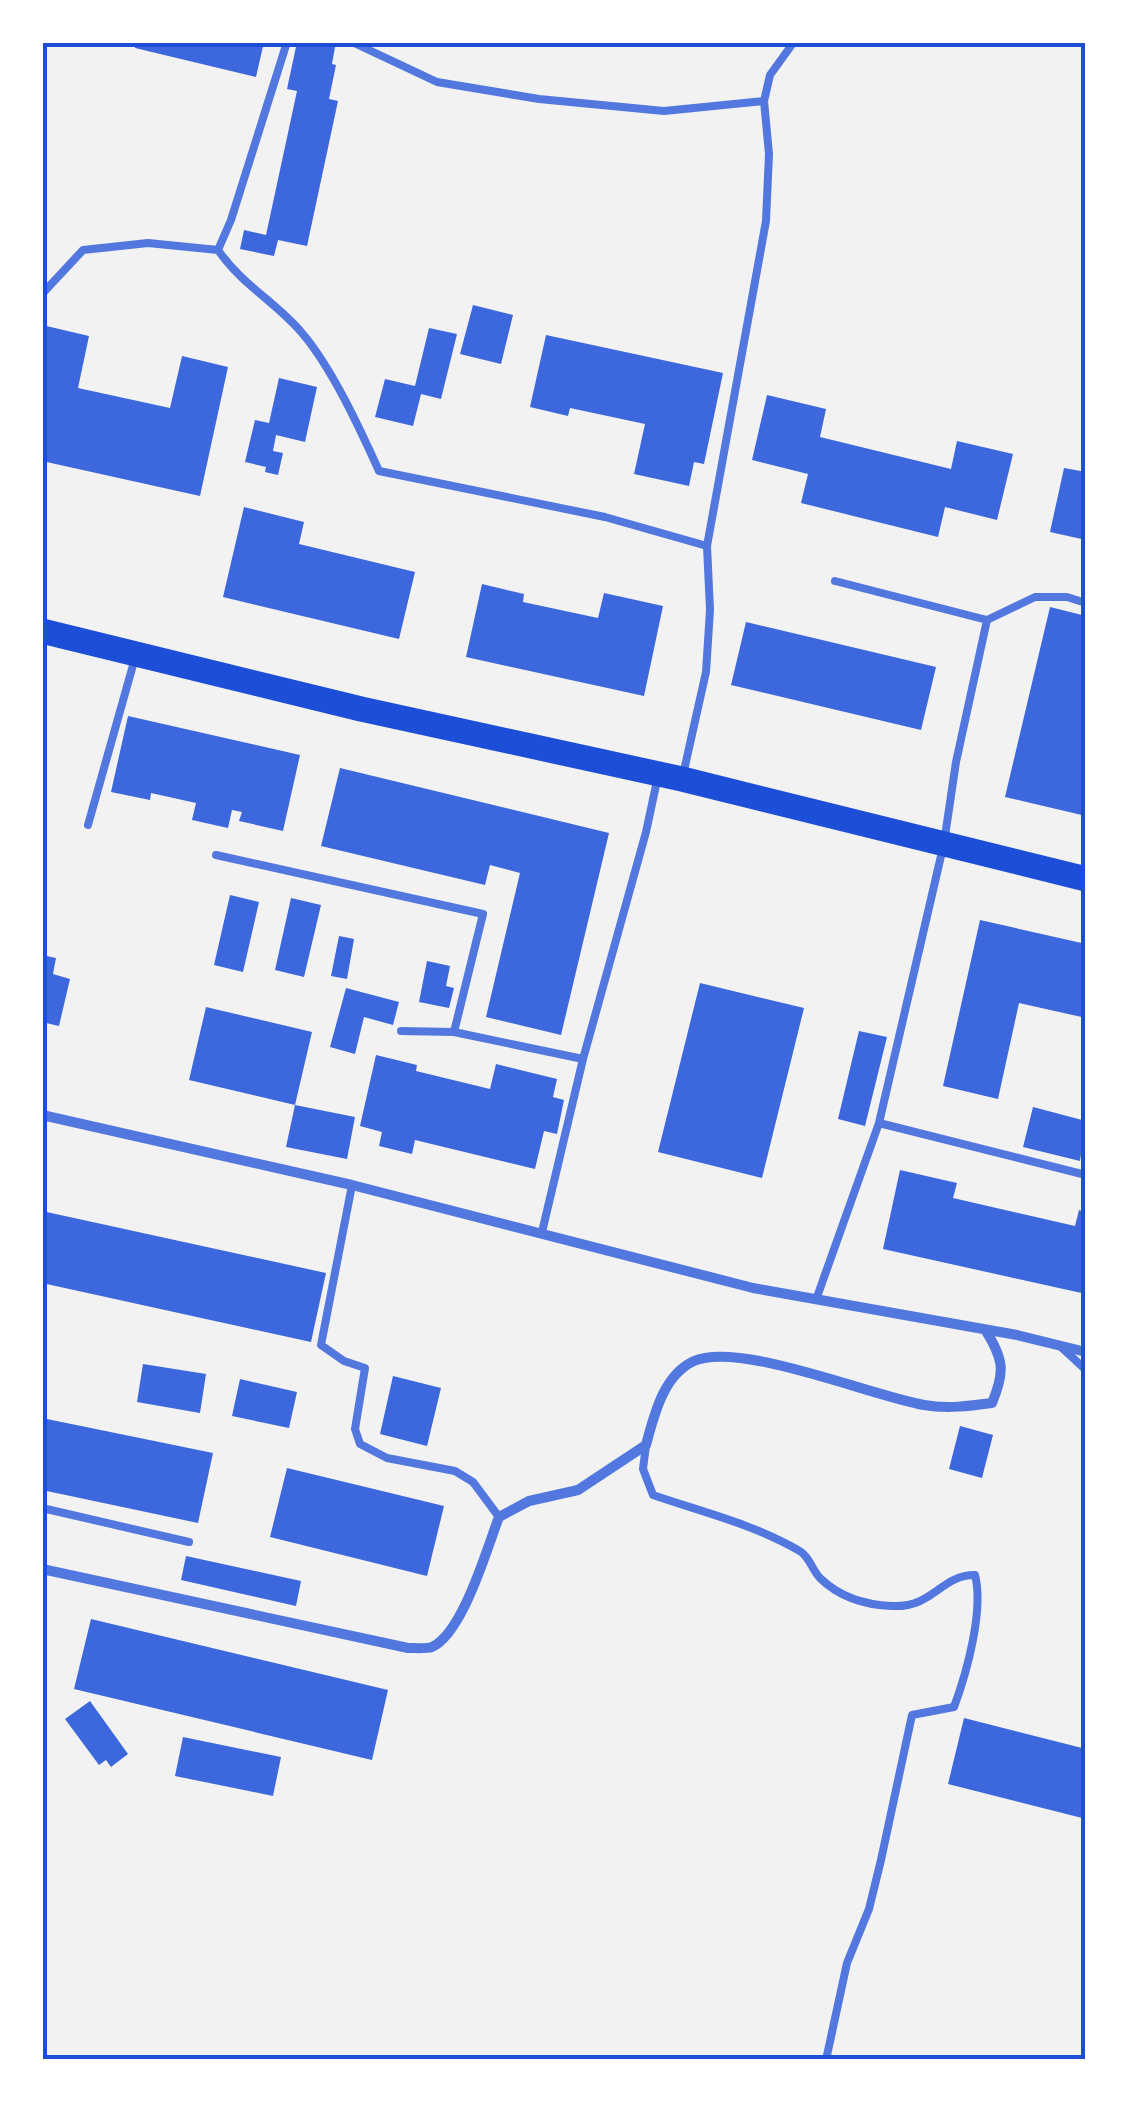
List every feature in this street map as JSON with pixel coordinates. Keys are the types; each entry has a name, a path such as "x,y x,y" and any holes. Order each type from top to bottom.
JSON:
{"main road":[{"path":"42,631 361,709 670,777 1086,879"}],"street":[{"path":"42,1115 352,1184 753,1288 817,1297 1086,1352"},
{"path":"42,1569 408,1648 432,1647 451,1630 499,1518 529,1501 578,1490 646,1445 670,1382 690,1362 712,1356 743,1359 924,1405 961,1407 992,1403 1003,1376 998,1350 986,1331"}],"lane":[{"path":"218,250 231,220 286,42"},
{"path":"352,42 437,82 539,99 664,111 764,101"},
{"path":"542,1232 583,1059 646,832 670,777 706,672 710,610 707,546 766,221 770,154 764,101 770,75 791,46"},
{"path":"42,294 83,250 148,243 218,250"},
{"path":"218,250 234,274 302,332 354,417 379,471 605,518 707,546"},
{"path":"834,581 987,620 1035,597 1067,597 1086,603"},
{"path":"817,1297 879,1123 944,843 956,762 987,620"},
{"path":"88,825 136,654"},
{"path":"216,855 483,914 454,1032"},
{"path":"401,1030 454,1032 583,1059"},
{"path":"879,1123 1086,1175"},
{"path":"352,1184 321,1345 344,1361 365,1368 355,1429 360,1444 387,1458 455,1472 473,1482 499,1518"},
{"path":"1060,1346 1086,1370"},
{"path":"646,1445 643,1469 653,1495 767,1534 804,1552 820,1578 854,1601 918,1605 958,1575 975,1575 979,1592 963,1682 954,1706 912,1714 869,1909 847,1963 826,2060"},
{"path":"42,1508 189,1542"}],"building":[{"path":"136,42 264,42 256,77 135,48"},
{"path":"297,42 335,47 332,64 336,65 329,99 338,101 307,246 278,240 274,256 240,249 244,230 266,235 297,91 287,89"},
{"path":"473,305 513,315 501,364 460,354"},
{"path":"42,325 89,336 78,388 170,408 182,356 228,367 200,496 42,461"},
{"path":"429,328 457,334 441,399 421,394 413,426 375,417 385,379 415,386"},
{"path":"546,335 723,373 704,464 694,462 689,486 634,474 645,424 570,408 568,416 530,407"},
{"path":"279,378 317,387 305,442 276,435 273,451 283,453 278,475 265,472 266,467 245,462 255,420 269,423"},
{"path":"767,395 826,409 820,437 951,469 957,441 1013,454 997,520 945,507 938,537 801,503 808,474 752,460"},
{"path":"1064,468 1086,472 1086,540 1050,532"},
{"path":"244,507 304,522 299,544 415,572 399,639 223,597"},
{"path":"482,584 524,594 523,602 598,618 604,593 663,606 644,696 466,657"},
{"path":"1050,607 1086,616 1086,816 1005,797"},
{"path":"746,622 936,667 921,730 731,685"},
{"path":"128,716 300,755 283,831 239,821 242,812 232,810 228,828 192,820 196,803 151,793 150,800 111,792"},
{"path":"340,768 609,833 561,1035 486,1017 520,873 490,865 485,885 321,846"},
{"path":"230,895 259,902 243,972 214,965"},
{"path":"291,898 321,905 304,977 275,970"},
{"path":"980,920 1086,944 1086,1018 1019,1003 998,1099 943,1086"},
{"path":"339,936 354,939 347,979 331,976"},
{"path":"42,955 56,958 53,974 70,979 59,1026 42,1022"},
{"path":"427,961 450,966 446,986 454,988 449,1008 419,1002"},
{"path":"700,983 804,1008 762,1178 658,1152"},
{"path":"346,988 399,1002 393,1025 364,1017 355,1054 330,1047"},
{"path":"206,1007 312,1032 295,1105 189,1080"},
{"path":"859,1031 887,1037 865,1126 838,1119"},
{"path":"376,1055 417,1065 416,1071 490,1089 496,1064 557,1079 553,1097 564,1100 557,1134 544,1131 535,1169 415,1140 412,1154 379,1146 382,1132 360,1126"},
{"path":"295,1105 355,1117 347,1159 286,1147"},
{"path":"1033,1107 1086,1121 1080,1161 1023,1147"},
{"path":"900,1170 957,1183 953,1198 1075,1226 1079,1210 1086,1212 1086,1294 883,1249"},
{"path":"42,1211 326,1273 311,1342 42,1283"},
{"path":"143,1364 206,1374 200,1413 137,1402"},
{"path":"393,1376 441,1388 427,1446 380,1434"},
{"path":"240,1379 297,1392 289,1428 232,1416"},
{"path":"42,1418 213,1453 198,1523 42,1490"},
{"path":"960,1426 993,1435 982,1478 949,1469"},
{"path":"287,1468 444,1506 427,1576 270,1537"},
{"path":"186,1556 301,1581 296,1606 181,1580"},
{"path":"91,1619 388,1690 372,1760 74,1689"},
{"path":"90,1701 128,1754 111,1767 106,1760 99,1765 65,1719"},
{"path":"964,1718 1086,1749 1086,1819 948,1784"},
{"path":"183,1737 281,1757 273,1796 175,1776"}]}
